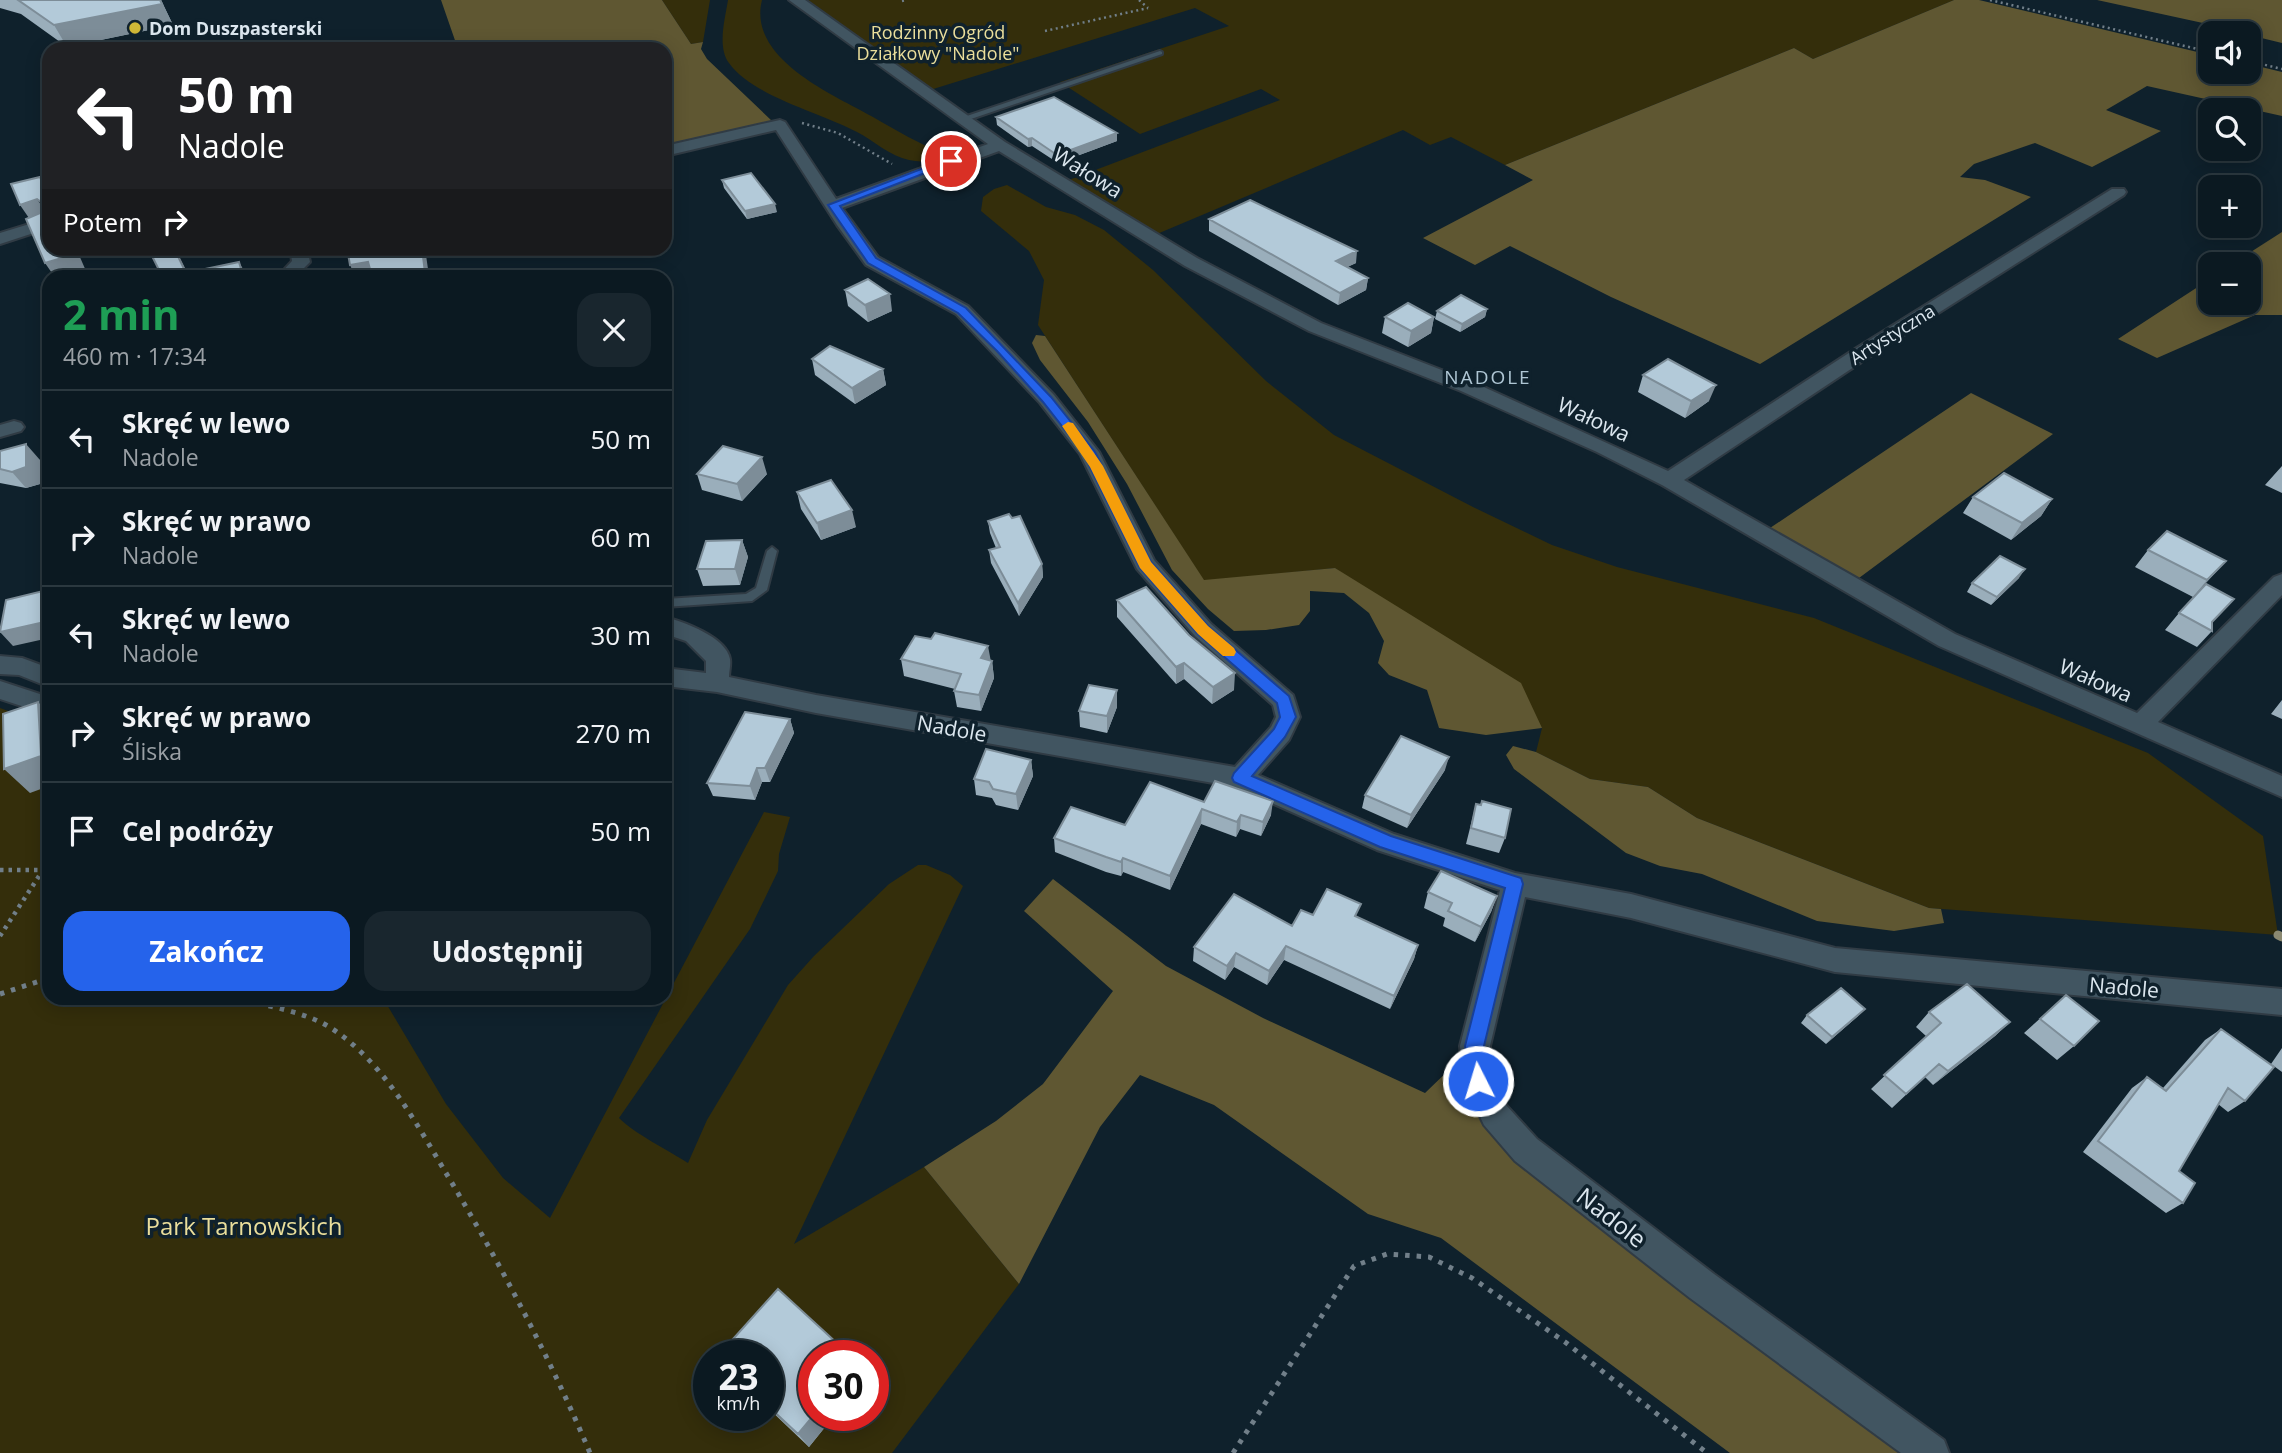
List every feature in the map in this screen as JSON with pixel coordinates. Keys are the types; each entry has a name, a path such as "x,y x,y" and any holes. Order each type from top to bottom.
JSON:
{"street":[{"name":"Wałowa","path":"796,0 1000,145 1191,262 1286,313 1522,411 1669,480 1947,640 2282,788"},
{"path":"672,149 780,125 872,261 962,310 1001,348 1047,399 1089,452 1145,564 1203,630 1284,701 1288,717 1284,725 1240,778"},
{"path":"834,205 1000,145"},
{"name":"Artystyczna","path":"1669,480 1861,353 2118,192"},
{"path":"0,239 42,225"},
{"path":"292,270 301,262 300,256"},
{"path":"2141,724 2282,582"},
{"path":"672,627 694,635 718,658 717,683"},
{"path":"0,665 22,667 42,675"},
{"name":"Nadole","path":"672,678 717,683 816,704 1240,778 1386,842 1515,884 1630,906 1835,960 2282,1002"},
{"path":"0,691 42,704"},
{"name":"Nadole","path":"1515,884 1475,1046 1478,1081 1496,1115 1525,1150 1702,1286 1931,1453"}],"lane":[{"path":"962,119 1160,53"},
{"path":"672,603 748,598 761,590 772,551"}],"path":[{"path":"902,1 907,0"},
{"path":"1045,31 1148,8 1139,0"},
{"path":"1990,0 2198,49"},
{"path":"2261,64 2282,69"},
{"path":"781,127 800,123 818,125 840,134 890,163 926,170"},
{"path":"0,870 42,871"},
{"path":"0,936 42,877"},
{"path":"0,994 42,980"},
{"path":"258,1005 330,1027 365,1054 402,1103 482,1234 550,1362 590,1453"},
{"path":"1233,1453 1354,1266 1387,1254 1429,1257 1472,1278 1565,1342 1707,1453"}],"green space":[{"path":"662,0 710,0 703,42 691,44"},
{"path":"728,0 762,0 761,21 768,40 780,57 797,72 837,98 946,155 924,161 902,158 857,132 788,103 754,85 740,75 725,56 723,33"},
{"name":"Rodzinny Ogród Działkowy \"Nadole\"","path":"808,0 1954,0 1813,59 1794,48 1505,165 1451,137 1430,145 1403,130 1157,234 1069,180 1280,100 1261,89 1140,134 1060,82 1229,26 1195,8 930,90"},
{"path":"1007,185 1046,207 1075,215 1104,230 1153,270 1266,381 1334,435 1473,507 1552,545 1617,567 1814,618 2148,753 2263,836 2278,935 1929,908 1697,818 1648,787 1590,779 1536,752 1542,728 1335,568 1204,581 1038,325 1044,280 1029,251 981,211 983,197 994,189"},
{"name":"Park Tarnowskich","path":"0,708 42,723 42,1005 387,1005 446,1104 503,1178 550,1218 662,1005 672,1005 672,987 764,812 790,817 779,854 778,871 750,929 619,1118 688,1163 707,1120 788,985 814,956 889,884 918,865 926,865 950,875 963,886 794,1244 924,1167 1019,1284 892,1453 0,1453"}],"shaded area":[{"path":"441,0 662,0 691,44 703,42 701,49 707,59 772,121 672,143 672,42 456,42"},
{"path":"1954,0 1979,0 2198,52 2198,84 2261,84 2261,67 2282,72 2282,116 2261,111 2261,98 2201,98 2147,86 2106,110 2161,131 2092,167 2035,143 1974,164 1960,177 1985,180 2031,197 1760,364 1611,297 1510,246 1475,265 1423,238 1533,180 1505,165 1794,48 1813,59"},
{"path":"2097,0 2282,0 2282,43 2261,38 2261,21 2198,22"},
{"path":"2282,232 2282,315 2261,315 2261,252 2251,252"},
{"path":"2198,287 2198,315 2255,315 2157,358 2118,339"},
{"path":"1036,335 1045,336 1204,580 1335,568 1521,683 1542,728 1486,735 1439,728 1427,690 1389,675 1378,663 1384,641 1369,613 1344,593 1310,591 1310,611 1299,625 1234,631 1208,609 1172,570 1127,484 1088,422 1040,360 1032,343"},
{"path":"1971,393 2053,434 1859,578 1770,528"},
{"path":"1513,746 1536,752 1590,779 1648,787 1697,818 1929,908 1941,909 1944,923 1894,931 1817,921 1702,874 1660,866 1626,853 1514,769 1506,755"},
{"path":"1053,879 1166,966 1263,1018 1425,1093 1453,1066 1502,1146 1599,1225 1899,1453 1730,1453 1441,1238 1368,1214 1214,1105 1140,1075 1100,1127 1019,1284 924,1167 996,1121 1043,1084 1113,991 1024,911"}],"building":[{"path":"18,0 160,0 162,4 54,25"},
{"path":"1054,97 1117,133 1057,155 996,117"},
{"path":"751,173 775,204 745,211 722,180"},
{"path":"40,177 42,181 42,256 68,256 45,263 26,219 40,213 41,202 37,199 20,205 11,184"},
{"path":"1250,200 1357,251 1336,261 1368,278 1340,293 1209,219"},
{"path":"152,256 178,256 185,270 159,270"},
{"path":"348,256 423,256 425,270 370,270 368,262 350,265"},
{"path":"239,262 241,270 200,270"},
{"path":"868,279 890,294 865,305 845,290"},
{"path":"1461,295 1487,309 1462,324 1437,311"},
{"path":"1408,303 1434,317 1411,331 1385,317"},
{"path":"830,346 883,369 852,388 812,359"},
{"path":"1668,359 1716,385 1691,401 1643,375"},
{"path":"26,444 26,467 12,472 0,469 0,451"},
{"path":"723,446 762,457 737,484 697,474"},
{"path":"2004,473 2052,499 2022,523 1973,497"},
{"path":"831,480 852,510 817,523 797,492"},
{"path":"1009,514 1012,518 1020,516 1042,564 1018,603 989,550 1000,547 988,521"},
{"path":"2167,531 2226,561 2207,580 2148,550"},
{"path":"742,540 735,569 697,569 706,541"},
{"path":"2000,556 2025,569 1997,597 1972,583"},
{"path":"2206,584 2234,599 2212,622 2212,631 2179,613"},
{"path":"1146,587 1189,635 1235,673 1213,687 1184,663 1176,667 1117,600"},
{"path":"42,591 42,623 0,632 6,600"},
{"path":"935,633 988,646 981,658 992,661 979,695 954,691 961,674 901,659 915,636 931,639"},
{"path":"1089,685 1117,690 1107,716 1079,711"},
{"path":"38,702 41,756 4,769 3,714"},
{"path":"745,712 790,719 765,768 757,768 750,786 707,783"},
{"path":"1401,736 1449,757 1411,815 1365,795"},
{"path":"986,749 1031,760 1016,794 993,789 989,782 974,779"},
{"path":"1215,781 1273,801 1263,822 1241,815 1237,822 1202,809 1170,876 1123,858 1121,862 1054,838 1071,807 1125,825 1150,782 1204,802"},
{"path":"1482,801 1511,809 1505,838 1471,828 1476,804 1481,805"},
{"path":"1441,871 1497,896 1481,927 1448,911 1452,903 1428,892"},
{"path":"1327,889 1361,904 1355,916 1418,945 1394,996 1286,946 1269,971 1236,953 1227,966 1194,947 1234,894 1292,926 1301,910 1313,915"},
{"path":"1967,984 2010,1022 1948,1071 1939,1064 1906,1094 1884,1075 1941,1023 1929,1012"},
{"path":"1841,988 1865,1009 1832,1037 1807,1015"},
{"path":"2066,995 2099,1021 2074,1046 2040,1019"},
{"path":"2221,1029 2274,1067 2245,1101 2228,1088 2179,1171 2195,1183 2183,1203 2098,1141 2147,1077 2166,1091"},
{"path":"778,1289 834,1340 798,1340 798,1431 801,1431 798,1434 784,1421 784,1340 732,1340"}],"waterway":[{"path":"2278,935 2282,937"}],"slow traffic":[{"path":"1068,426 1097,466 1145,564 1203,630 1228,652"}],"place":[{"name":"Dom Duszpasterski","path":"135,28"}],"district":[{"name":"NADOLE","path":"1488,377"}],"route":[{"path":"951,161 834,205 845,225 872,261 962,310 1001,348 1047,399 1089,452 1145,564 1203,630 1284,701 1288,717 1280,733 1240,778 1386,842 1515,884 1475,1046 1478,1081"}]}
